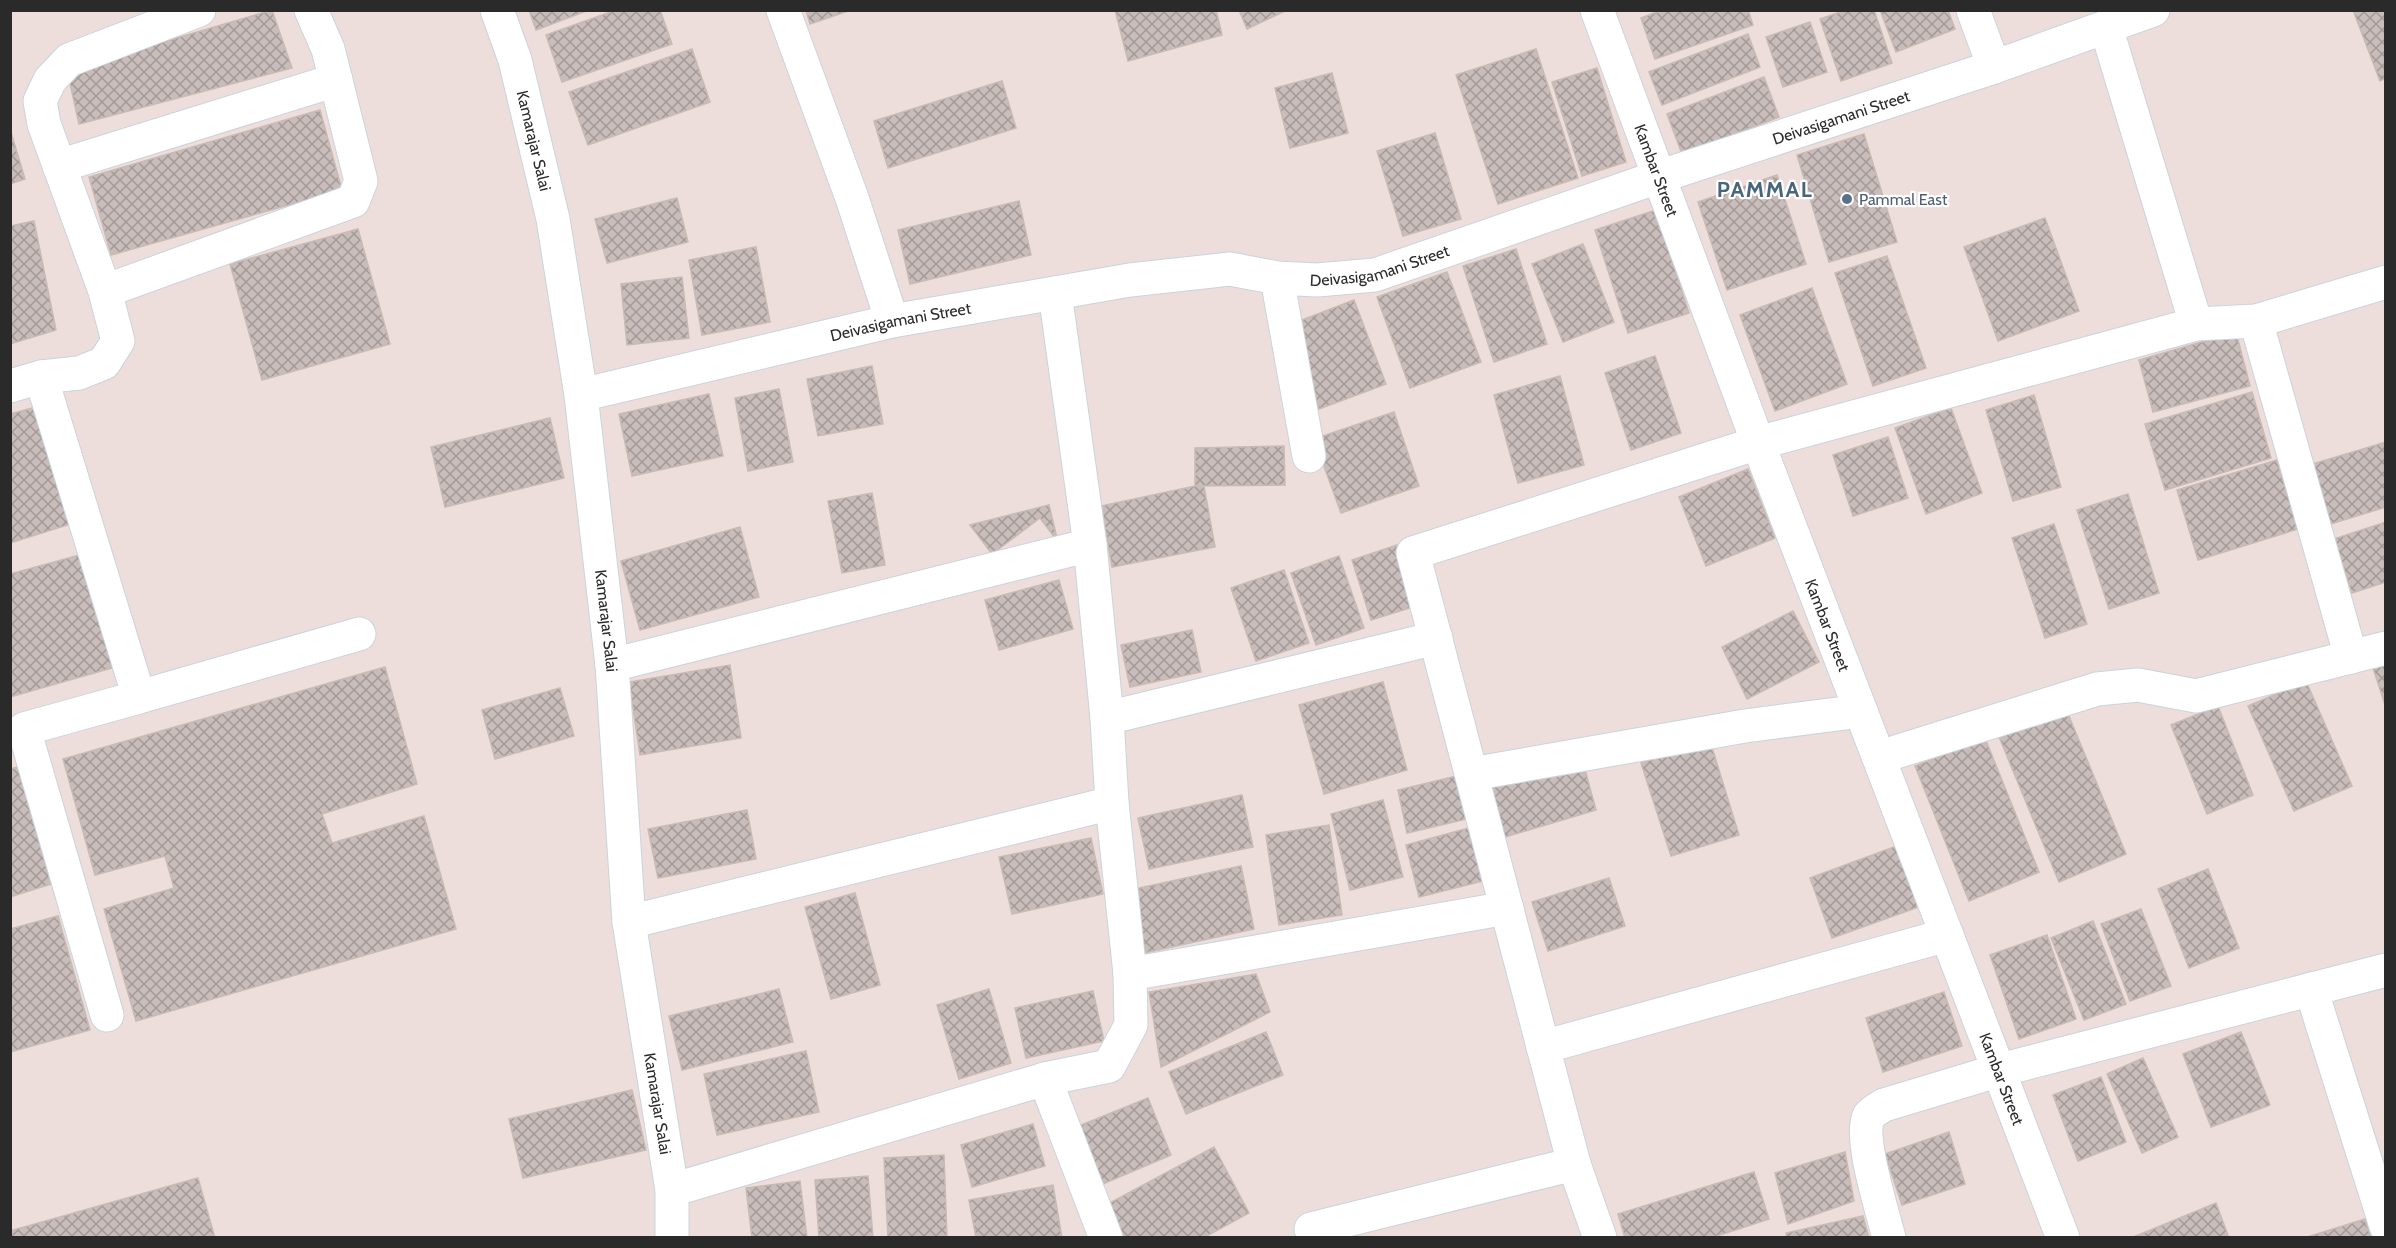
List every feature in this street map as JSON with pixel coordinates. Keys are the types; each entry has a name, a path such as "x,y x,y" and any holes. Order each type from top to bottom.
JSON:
{"street":[{"path":"139,698 26,382 79,373 104,363 118,341 105,291 44,124 40,101 50,80 69,60 199,10"},
{"path":"105,291 353,201 361,181 328,49 311,10"},
{"name":"Kamarajar Salai","path":"497,10 515,60 553,219 581,394 612,665 629,922 672,1190 672,1238"},
{"path":"783,10 852,198 892,321"},
{"name":"Kambar Street","path":"1597,10 1758,443 2000,1070 2062,1238"},
{"path":"1973,10 1994,67"},
{"name":"Deivasigamani Street","path":"581,394 892,321 1131,280 1230,269 1276,278 1317,280 1375,275 1658,177 1994,67 2153,10"},
{"path":"2106,27 2196,324"},
{"path":"60,166 336,80"},
{"path":"1276,278 1309,456"},
{"path":"1600,1238 1574,1164 1413,553 1758,443 2196,324 2256,321 2385,282"},
{"path":"672,1190 1045,1079 1109,1066 1131,1025 1130,974 1112,803 1107,718 1090,545 1055,292"},
{"path":"2256,321 2351,657"},
{"path":"612,665 1090,545"},
{"path":"107,1015 17,730 139,698 359,634"},
{"path":"1107,718 1436,638"},
{"path":"1880,757 2097,689 2138,685 2196,696 2385,648"},
{"path":"1472,774 1745,726 1862,711"},
{"path":"629,922 1112,803"},
{"path":"1130,974 1507,908"},
{"path":"1543,1047 1947,935"},
{"path":"1889,1238 1868,1153 1865,1129 1870,1115 1884,1105 2000,1070 2385,970"},
{"path":"2311,989 2385,1226"},
{"path":"1045,1079 1106,1238"},
{"path":"1311,1229 1574,1164"}],"building":[{"path":"272,10 292,68 79,124 67,70"},
{"path":"529,10 589,10 536,30"},
{"path":"616,10 660,10 672,44 562,82 546,35"},
{"path":"806,10 851,10 810,24"},
{"path":"1115,10 1216,10 1222,35 1128,61"},
{"path":"1239,10 1287,10 1247,29"},
{"path":"1662,10 1748,10 1753,25 1655,59 1641,18"},
{"path":"1846,10 1874,10 1892,63 1841,81 1820,19"},
{"path":"1880,10 1948,10 1955,29 1896,52"},
{"path":"2353,10 2386,10 2386,78 2380,81"},
{"path":"1810,22 1827,72 1783,87 1766,37"},
{"path":"1748,34 1760,67 1662,105 1649,72"},
{"path":"692,49 710,102 588,145 569,92"},
{"path":"1536,49 1578,178 1498,204 1456,75"},
{"path":"1597,68 1626,162 1582,176 1552,82"},
{"path":"1332,73 1348,133 1290,148 1275,88"},
{"path":"1764,77 1779,117 1682,154 1667,114"},
{"path":"1002,81 1016,128 888,168 874,121"},
{"path":"320,110 342,190 111,255 89,177"},
{"path":"10,129 25,179 10,184"},
{"path":"1435,133 1461,219 1403,236 1377,151"},
{"name":"Pammal East","path":"1864,134 1897,242 1829,262 1797,155"},
{"path":"1777,175 1806,264 1727,290 1698,202"},
{"path":"677,198 688,242 607,263 595,219"},
{"path":"1019,201 1031,255 910,284 898,230"},
{"path":"1656,210 1689,313 1628,333 1595,230"},
{"path":"2045,218 2079,311 1998,341 1964,247"},
{"path":"34,221 56,330 10,344 10,226"},
{"path":"358,229 390,344 262,380 230,264"},
{"path":"1583,244 1614,322 1563,342 1532,264"},
{"path":"756,247 770,322 702,335 689,260"},
{"path":"1516,249 1547,344 1494,362 1463,266"},
{"path":"1887,256 1926,368 1873,386 1835,273"},
{"path":"1447,272 1481,362 1410,388 1377,297"},
{"path":"682,277 689,338 627,345 621,284"},
{"path":"1812,288 1847,384 1775,411 1740,315"},
{"path":"1354,300 1386,384 1319,409 1289,325"},
{"path":"2236,332 2250,386 2153,412 2139,360"},
{"path":"1655,356 1681,433 1631,450 1605,373"},
{"path":"872,366 883,424 818,436 807,379"},
{"path":"1560,376 1584,465 1518,483 1494,395"},
{"path":"779,389 793,462 748,471 735,398"},
{"path":"2252,392 2271,458 2165,490 2145,424"},
{"path":"709,394 723,456 632,476 619,414"},
{"path":"2034,395 2061,487 2013,501 1986,410"},
{"path":"47,404 80,521 10,543 10,414"},
{"path":"1951,408 1982,493 1926,514 1895,428"},
{"path":"1394,412 1419,486 1341,513 1314,439"},
{"path":"550,418 564,478 445,507 431,447"},
{"path":"1888,437 1908,498 1853,516 1833,455"},
{"path":"2386,442 2386,507 2324,526 2306,466"},
{"path":"1284,446 1285,485 1195,486 1195,448"},
{"path":"2277,460 2298,529 2198,560 2177,490"},
{"path":"1748,469 1775,538 1706,566 1679,497"},
{"path":"1204,486 1215,547 1112,567 1101,506"},
{"path":"872,493 885,565 842,573 828,501"},
{"path":"2128,494 2159,593 2109,609 2077,510"},
{"path":"1049,505 1058,542 1040,518 992,554 970,525"},
{"path":"2386,522 2386,582 2352,593 2334,539"},
{"path":"2054,524 2087,624 2045,638 2012,538"},
{"path":"740,527 759,597 640,630 621,561"},
{"path":"1397,545 1416,606 1371,620 1352,560"},
{"path":"87,553 119,666 10,697 10,574"},
{"path":"1339,556 1364,628 1316,645 1291,573"},
{"path":"1284,570 1309,643 1256,661 1231,588"},
{"path":"1059,580 1073,629 999,650 985,600"},
{"path":"1793,611 1819,662 1747,699 1722,647"},
{"path":"1192,630 1201,672 1130,687 1121,645"},
{"path":"2386,660 2386,708 2372,665"},
{"path":"730,665 741,738 640,755 629,682"},
{"path":"385,667 417,784 322,814 332,843 424,816 456,929 136,1021 104,909 174,888 165,856 95,875 63,759"},
{"path":"2306,681 2352,786 2294,811 2248,706"},
{"path":"1383,682 1407,770 1324,794 1299,705"},
{"path":"560,688 574,736 495,759 482,710"},
{"path":"2064,704 2126,854 2059,882 1997,732"},
{"path":"2218,706 2253,795 2207,814 2171,725"},
{"path":"1985,738 2039,872 1969,901 1915,766"},
{"path":"1710,741 1739,835 1671,856 1641,763"},
{"path":"1581,755 1596,810 1505,837 1489,782"},
{"path":"18,767 51,884 10,897 10,769"},
{"path":"1461,775 1471,818 1407,833 1398,790"},
{"path":"1242,795 1253,847 1149,869 1138,818"},
{"path":"1383,800 1403,877 1350,890 1331,814"},
{"path":"747,810 756,859 658,878 648,829"},
{"path":"1329,825 1342,915 1279,925 1266,835"},
{"path":"1469,828 1483,881 1419,897 1406,845"},
{"path":"1091,838 1103,894 1012,914 999,857"},
{"path":"1902,844 1924,905 1832,938 1810,878"},
{"path":"1241,866 1254,929 1144,953 1130,890"},
{"path":"2208,869 2239,948 2189,968 2158,889"},
{"path":"1609,878 1625,926 1548,951 1532,902"},
{"path":"855,893 880,985 831,999 805,907"},
{"path":"2141,909 2171,986 2130,1001 2101,924"},
{"path":"58,916 90,1030 10,1052 10,929"},
{"path":"2093,921 2126,1004 2084,1020 2051,938"},
{"path":"2047,935 2076,1019 2019,1039 1990,955"},
{"path":"1256,974 1270,1012 1161,1067 1149,992"},
{"path":"779,989 793,1042 682,1070 669,1016"},
{"path":"989,989 1011,1063 959,1079 937,1005"},
{"path":"1093,991 1104,1041 1026,1058 1015,1008"},
{"path":"1944,992 1962,1046 1883,1072 1866,1018"},
{"path":"1266,1032 1283,1075 1186,1114 1169,1072"},
{"path":"2241,1032 2270,1105 2211,1127 2183,1054"},
{"path":"806,1051 819,1112 717,1135 704,1074"},
{"path":"2143,1058 2178,1137 2142,1153 2107,1074"},
{"path":"2101,1077 2126,1142 2078,1161 2053,1095"},
{"path":"632,1090 646,1150 523,1178 509,1119"},
{"path":"1148,1098 1171,1155 1098,1186 1074,1128"},
{"path":"1033,1124 1045,1166 972,1187 961,1145"},
{"path":"1949,1132 1965,1184 1902,1205 1885,1154"},
{"path":"1214,1147 1249,1213 1203,1238 1121,1238 1104,1206"},
{"path":"1845,1152 1854,1201 1788,1224 1775,1173"},
{"path":"944,1155 947,1238 888,1238 884,1158"},
{"path":"1754,1172 1769,1219 1711,1238 1625,1238 1618,1214"},
{"path":"868,1176 873,1238 819,1238 815,1180"},
{"path":"198,1178 215,1238 12,1238 10,1231"},
{"path":"800,1181 807,1238 752,1238 746,1188"},
{"path":"1053,1185 1062,1238 976,1238 969,1200"},
{"path":"2216,1203 2229,1238 2131,1238"},
{"path":"1863,1216 1869,1238 1787,1238 1786,1233"},
{"path":"2365,1219 2371,1238 2304,1238"}],"place":[{"name":"Pammal East","path":"1847,199"}],"district":[{"name":"PAMMAL","path":"1765,189"}]}
